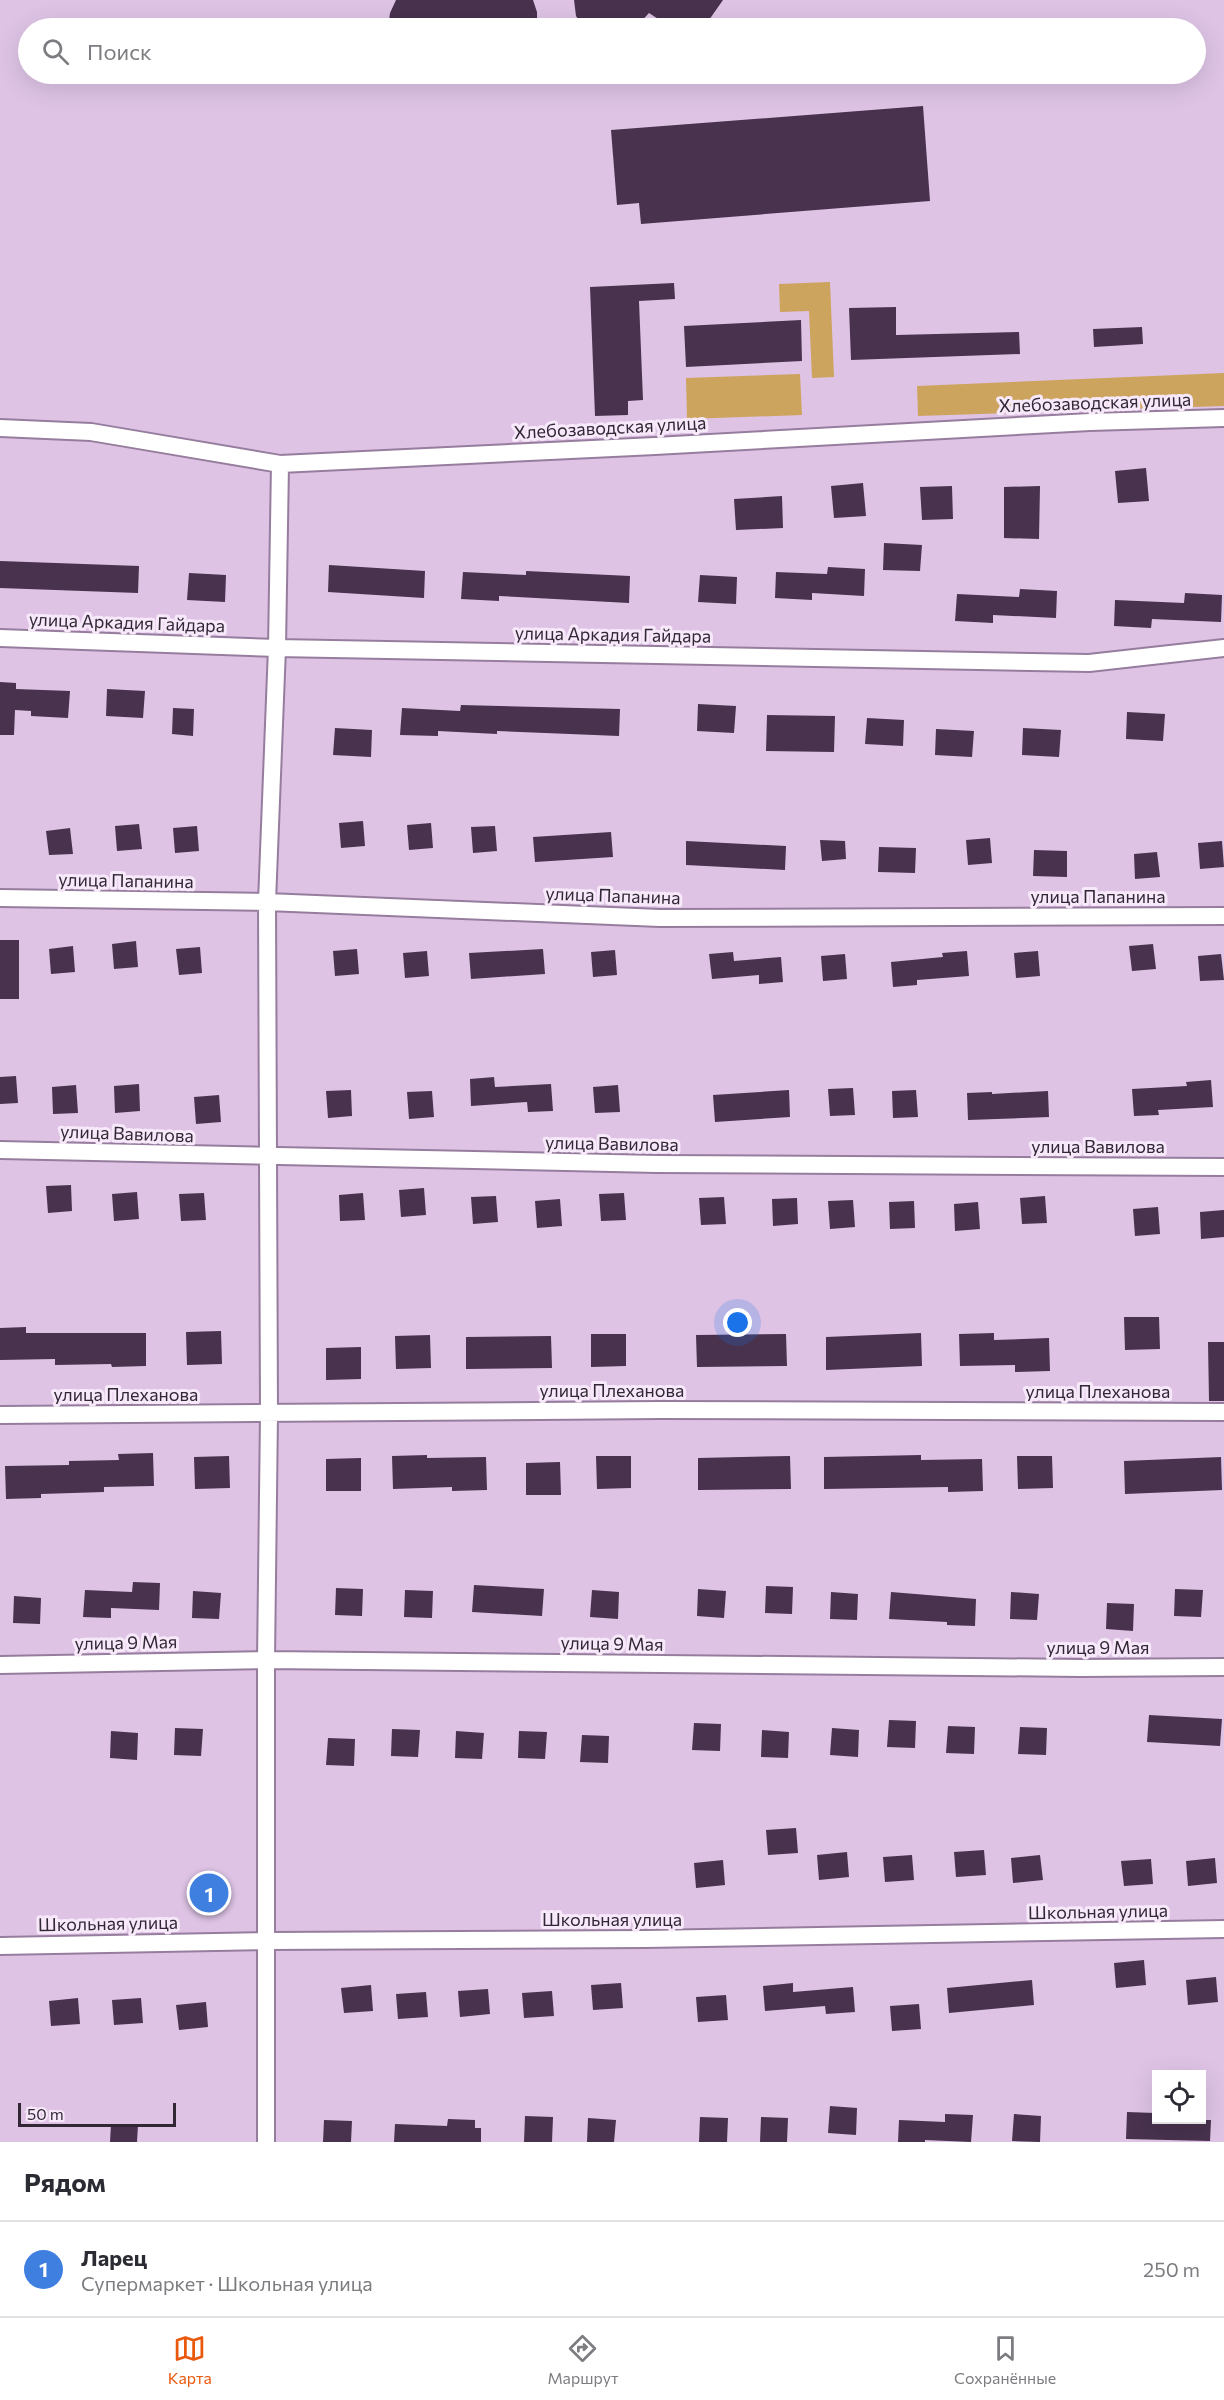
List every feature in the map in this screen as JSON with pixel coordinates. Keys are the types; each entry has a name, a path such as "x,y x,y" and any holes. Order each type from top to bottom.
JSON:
{"street":[{"name":"Хлебозаводская улица","path":"0,428 91,432 280,464 1090,422 1224,418"},
{"path":"266,2142 269,1414 267,902 277,648 280,464"},
{"name":"улица Аркадия Гайдара","path":"0,638 277,648 1089,663 1224,648"},
{"name":"улица Папанина","path":"0,898 267,902 660,918 1224,916"},
{"name":"улица Вавилова","path":"0,1150 657,1164 1224,1167"},
{"name":"улица Плеханова","path":"0,1415 661,1410 1224,1412"},
{"name":"улица 9 Мая","path":"0,1665 267,1660 1080,1668 1224,1667"},
{"name":"Школьная улица","path":"0,1946 267,1941 645,1939 1224,1929"}],"shaded area":[{"path":"830,282 834,377 812,378 809,311 780,312 779,284"},
{"path":"1224,373 1224,406 918,416 917,386"},
{"path":"800,374 802,415 687,419 686,378"}],"building":[{"path":"396,0 533,0 537,18 389,18"},
{"path":"574,0 723,0 710,18 657,18 649,13 644,18 577,18"},
{"path":"923,106 930,201 641,224 639,203 617,205 611,130"},
{"path":"674,283 675,299 639,301 643,400 628,401 628,415 595,416 590,287"},
{"path":"896,307 896,335 1019,332 1020,354 851,360 849,308"},
{"path":"801,320 802,361 686,367 684,326"},
{"path":"1142,327 1143,344 1094,347 1093,329"},
{"path":"1146,468 1149,501 1118,503 1115,471"},
{"path":"863,483 866,516 834,518 831,486"},
{"path":"952,486 953,519 922,520 920,487"},
{"path":"1040,486 1039,539 1004,538 1004,487"},
{"path":"782,496 783,528 736,530 734,499"},
{"path":"884,543 922,545 920,571 883,570"},
{"path":"0,561 139,566 138,593 0,588"},
{"path":"329,565 425,571 424,598 328,592"},
{"path":"828,567 865,569 864,596 812,593 812,600 775,598 776,572 827,574"},
{"path":"526,571 630,576 629,603 499,596 499,601 461,599 463,572 526,575"},
{"path":"189,573 226,575 225,602 187,600"},
{"path":"700,575 737,577 736,604 698,602"},
{"path":"1020,589 1057,591 1056,618 993,615 993,623 955,621 957,594 1019,597"},
{"path":"1185,593 1222,595 1221,622 1152,619 1151,628 1114,626 1115,600 1184,603"},
{"path":"0,682 16,683 16,689 70,691 68,718 31,716 31,711 15,710 14,735 0,735"},
{"path":"107,689 145,691 143,718 106,716"},
{"path":"698,704 736,706 734,733 697,731"},
{"path":"461,705 620,709 619,736 497,731 497,734 438,731 438,736 400,735 402,708 460,711"},
{"path":"173,708 194,709 193,736 172,734"},
{"path":"1127,712 1165,714 1163,741 1126,739"},
{"path":"767,715 835,716 834,752 766,751"},
{"path":"867,718 904,720 903,746 865,744"},
{"path":"335,728 372,730 371,757 333,755"},
{"path":"1023,728 1061,730 1059,757 1022,755"},
{"path":"936,729 974,731 972,757 935,755"},
{"path":"363,821 365,846 341,848 339,823"},
{"path":"431,823 433,848 409,850 407,825"},
{"path":"139,824 142,849 117,851 115,826"},
{"path":"197,826 199,851 175,853 173,828"},
{"path":"495,826 497,851 473,853 471,827"},
{"path":"70,828 73,854 49,855 46,831"},
{"path":"611,832 613,857 535,862 533,837"},
{"path":"990,838 992,863 968,865 966,840"},
{"path":"820,840 845,841 846,859 822,861"},
{"path":"686,841 786,846 785,870 686,865"},
{"path":"1222,841 1224,867 1200,869 1198,843"},
{"path":"879,847 916,848 915,873 878,872"},
{"path":"1034,850 1067,851 1067,877 1033,876"},
{"path":"1157,852 1160,877 1135,879 1134,854"},
{"path":"0,940 19,940 19,999 0,999"},
{"path":"136,941 138,967 114,969 112,944"},
{"path":"1153,944 1156,969 1132,971 1129,946"},
{"path":"73,946 75,972 51,974 49,949"},
{"path":"200,947 202,973 179,975 176,949"},
{"path":"357,949 359,974 335,976 333,951"},
{"path":"543,949 545,974 471,979 469,953"},
{"path":"615,950 617,975 593,977 591,952"},
{"path":"427,951 429,976 405,978 403,953"},
{"path":"967,951 969,976 917,980 917,985 893,987 891,962 943,957 942,953"},
{"path":"1038,951 1040,976 1016,978 1014,953"},
{"path":"733,952 734,961 781,957 783,982 759,984 759,975 712,979 709,954"},
{"path":"845,954 847,979 823,981 821,956"},
{"path":"1221,954 1224,980 1200,981 1198,956"},
{"path":"16,1076 18,1103 0,1104 0,1077"},
{"path":"494,1077 495,1087 551,1084 553,1111 528,1112 527,1102 471,1106 470,1079"},
{"path":"1211,1080 1213,1107 1158,1110 1159,1115 1134,1116 1132,1089 1187,1086 1186,1082"},
{"path":"139,1084 140,1111 115,1113 114,1086"},
{"path":"76,1085 78,1113 53,1114 52,1087"},
{"path":"618,1085 620,1112 595,1113 593,1087"},
{"path":"853,1088 855,1115 830,1116 828,1089"},
{"path":"351,1090 352,1116 328,1118 326,1091"},
{"path":"789,1090 790,1117 715,1122 713,1095"},
{"path":"916,1090 918,1117 893,1118 892,1091"},
{"path":"432,1091 434,1117 409,1119 407,1092"},
{"path":"1048,1091 1049,1117 968,1120 967,1093"},
{"path":"219,1095 221,1122 196,1124 194,1097"},
{"path":"71,1185 72,1211 48,1213 46,1186"},
{"path":"424,1188 426,1215 401,1217 399,1190"},
{"path":"137,1192 139,1219 114,1221 112,1194"},
{"path":"204,1193 206,1220 181,1221 179,1194"},
{"path":"363,1193 365,1220 340,1221 339,1195"},
{"path":"624,1193 626,1220 601,1221 599,1194"},
{"path":"496,1196 498,1222 473,1224 471,1197"},
{"path":"1045,1196 1047,1223 1022,1224 1020,1198"},
{"path":"724,1197 726,1224 701,1225 699,1198"},
{"path":"797,1198 798,1224 773,1226 772,1199"},
{"path":"560,1199 562,1226 537,1228 535,1201"},
{"path":"853,1200 855,1227 830,1229 828,1201"},
{"path":"914,1201 915,1228 890,1229 889,1202"},
{"path":"978,1202 980,1229 955,1231 954,1204"},
{"path":"1158,1207 1160,1234 1135,1236 1133,1209"},
{"path":"1224,1210 1224,1237 1201,1239 1200,1212"},
{"path":"1124,1317 1159,1317 1160,1349 1125,1350"},
{"path":"26,1327 26,1333 146,1333 146,1366 55,1365 55,1359 0,1360 0,1328"},
{"path":"221,1331 222,1364 187,1365 186,1332"},
{"path":"921,1333 922,1366 826,1370 826,1337"},
{"path":"994,1333 994,1340 1049,1338 1050,1371 1015,1372 1015,1365 960,1366 959,1334"},
{"path":"591,1334 626,1334 626,1366 591,1367"},
{"path":"786,1334 787,1366 697,1367 696,1335"},
{"path":"430,1335 431,1368 396,1369 395,1336"},
{"path":"551,1336 552,1368 466,1369 466,1337"},
{"path":"1208,1342 1224,1342 1224,1401 1209,1401"},
{"path":"361,1347 361,1379 326,1380 326,1348"},
{"path":"153,1453 154,1486 104,1487 104,1492 41,1494 41,1498 6,1499 5,1466 69,1465 69,1461 119,1460 118,1454"},
{"path":"427,1455 427,1458 486,1457 487,1490 452,1491 452,1487 393,1489 392,1456"},
{"path":"921,1455 921,1460 982,1459 983,1491 948,1492 948,1487 824,1489 824,1457"},
{"path":"229,1456 230,1488 195,1489 194,1457"},
{"path":"596,1456 631,1456 631,1488 597,1489"},
{"path":"790,1456 791,1489 698,1490 698,1458"},
{"path":"1017,1456 1052,1456 1053,1488 1018,1489"},
{"path":"1221,1457 1222,1490 1125,1494 1124,1461"},
{"path":"361,1458 361,1491 326,1491 326,1459"},
{"path":"560,1462 561,1495 526,1495 526,1463"},
{"path":"133,1582 160,1583 159,1610 111,1608 111,1618 83,1617 85,1590 132,1592"},
{"path":"474,1585 544,1589 542,1616 472,1612"},
{"path":"766,1586 793,1587 792,1614 765,1613"},
{"path":"336,1588 363,1589 362,1616 335,1615"},
{"path":"698,1589 726,1591 724,1618 697,1616"},
{"path":"1175,1589 1203,1590 1201,1617 1174,1616"},
{"path":"405,1590 433,1591 432,1618 404,1617"},
{"path":"592,1590 619,1592 618,1619 590,1617"},
{"path":"193,1591 221,1593 219,1619 192,1618"},
{"path":"831,1592 858,1594 857,1620 830,1619"},
{"path":"891,1592 976,1599 975,1626 889,1619"},
{"path":"1011,1592 1039,1594 1037,1620 1010,1619"},
{"path":"14,1596 41,1598 40,1624 13,1623"},
{"path":"1107,1603 1134,1604 1133,1631 1106,1629"},
{"path":"1149,1715 1222,1719 1220,1746 1147,1742"},
{"path":"889,1720 916,1721 915,1748 887,1747"},
{"path":"694,1723 721,1724 720,1751 692,1750"},
{"path":"948,1726 975,1727 974,1754 946,1753"},
{"path":"1020,1727 1047,1728 1046,1755 1018,1754"},
{"path":"175,1728 203,1729 201,1756 174,1755"},
{"path":"832,1728 859,1730 858,1757 830,1755"},
{"path":"392,1729 420,1730 418,1757 391,1756"},
{"path":"762,1730 789,1732 788,1758 761,1757"},
{"path":"111,1731 138,1733 137,1760 110,1758"},
{"path":"456,1731 484,1733 482,1759 455,1758"},
{"path":"519,1731 547,1732 545,1759 518,1758"},
{"path":"582,1735 609,1736 608,1763 580,1762"},
{"path":"328,1738 355,1739 354,1766 326,1765"},
{"path":"796,1828 798,1853 768,1855 766,1830"},
{"path":"984,1850 986,1875 956,1877 954,1852"},
{"path":"847,1852 849,1877 819,1880 817,1855"},
{"path":"912,1855 914,1880 885,1882 883,1857"},
{"path":"1040,1855 1043,1880 1013,1883 1011,1858"},
{"path":"1215,1858 1217,1883 1188,1886 1186,1861"},
{"path":"1151,1859 1153,1884 1124,1886 1121,1861"},
{"path":"723,1860 725,1885 696,1888 694,1863"},
{"path":"221,1878 221,1908 196,1908 196,1879"},
{"path":"1144,1960 1146,1985 1116,1988 1114,1963"},
{"path":"1216,1977 1218,2002 1188,2005 1186,1980"},
{"path":"1032,1980 1034,2005 949,2013 947,1988"},
{"path":"621,1983 623,2008 593,2010 591,1985"},
{"path":"793,1983 793,1992 853,1987 855,2012 826,2014 825,2006 765,2011 763,1986"},
{"path":"371,1985 373,2011 344,2013 341,1988"},
{"path":"488,1989 490,2014 460,2017 458,1991"},
{"path":"552,1991 554,2016 524,2018 522,1993"},
{"path":"426,1992 428,2017 398,2019 396,1994"},
{"path":"726,1995 728,2020 698,2022 696,1997"},
{"path":"78,1998 80,2024 51,2026 49,2001"},
{"path":"141,1998 143,2023 114,2025 112,2000"},
{"path":"206,2002 208,2027 179,2030 176,2005"},
{"path":"919,2004 921,2029 892,2031 890,2006"},
{"path":"830,2106 857,2108 856,2135 828,2133"},
{"path":"1127,2112 1152,2113 1152,2124 1206,2124 1206,2120 1211,2120 1210,2141 1126,2139"},
{"path":"945,2114 973,2115 971,2142 925,2140 925,2142 898,2142 899,2120 945,2122"},
{"path":"1014,2114 1041,2116 1040,2142 1012,2141"},
{"path":"525,2116 553,2117 552,2142 524,2142"},
{"path":"700,2117 728,2118 727,2142 699,2142"},
{"path":"761,2117 788,2118 787,2142 760,2142"},
{"path":"588,2118 616,2120 614,2142 587,2142"},
{"path":"448,2119 475,2120 475,2128 481,2128 481,2142 394,2142 395,2124 447,2126"},
{"path":"324,2120 352,2121 351,2142 323,2142"},
{"path":"111,2124 138,2125 137,2142 110,2142"}],"place":[{"name":"Ларец","path":"209,1893"}]}
